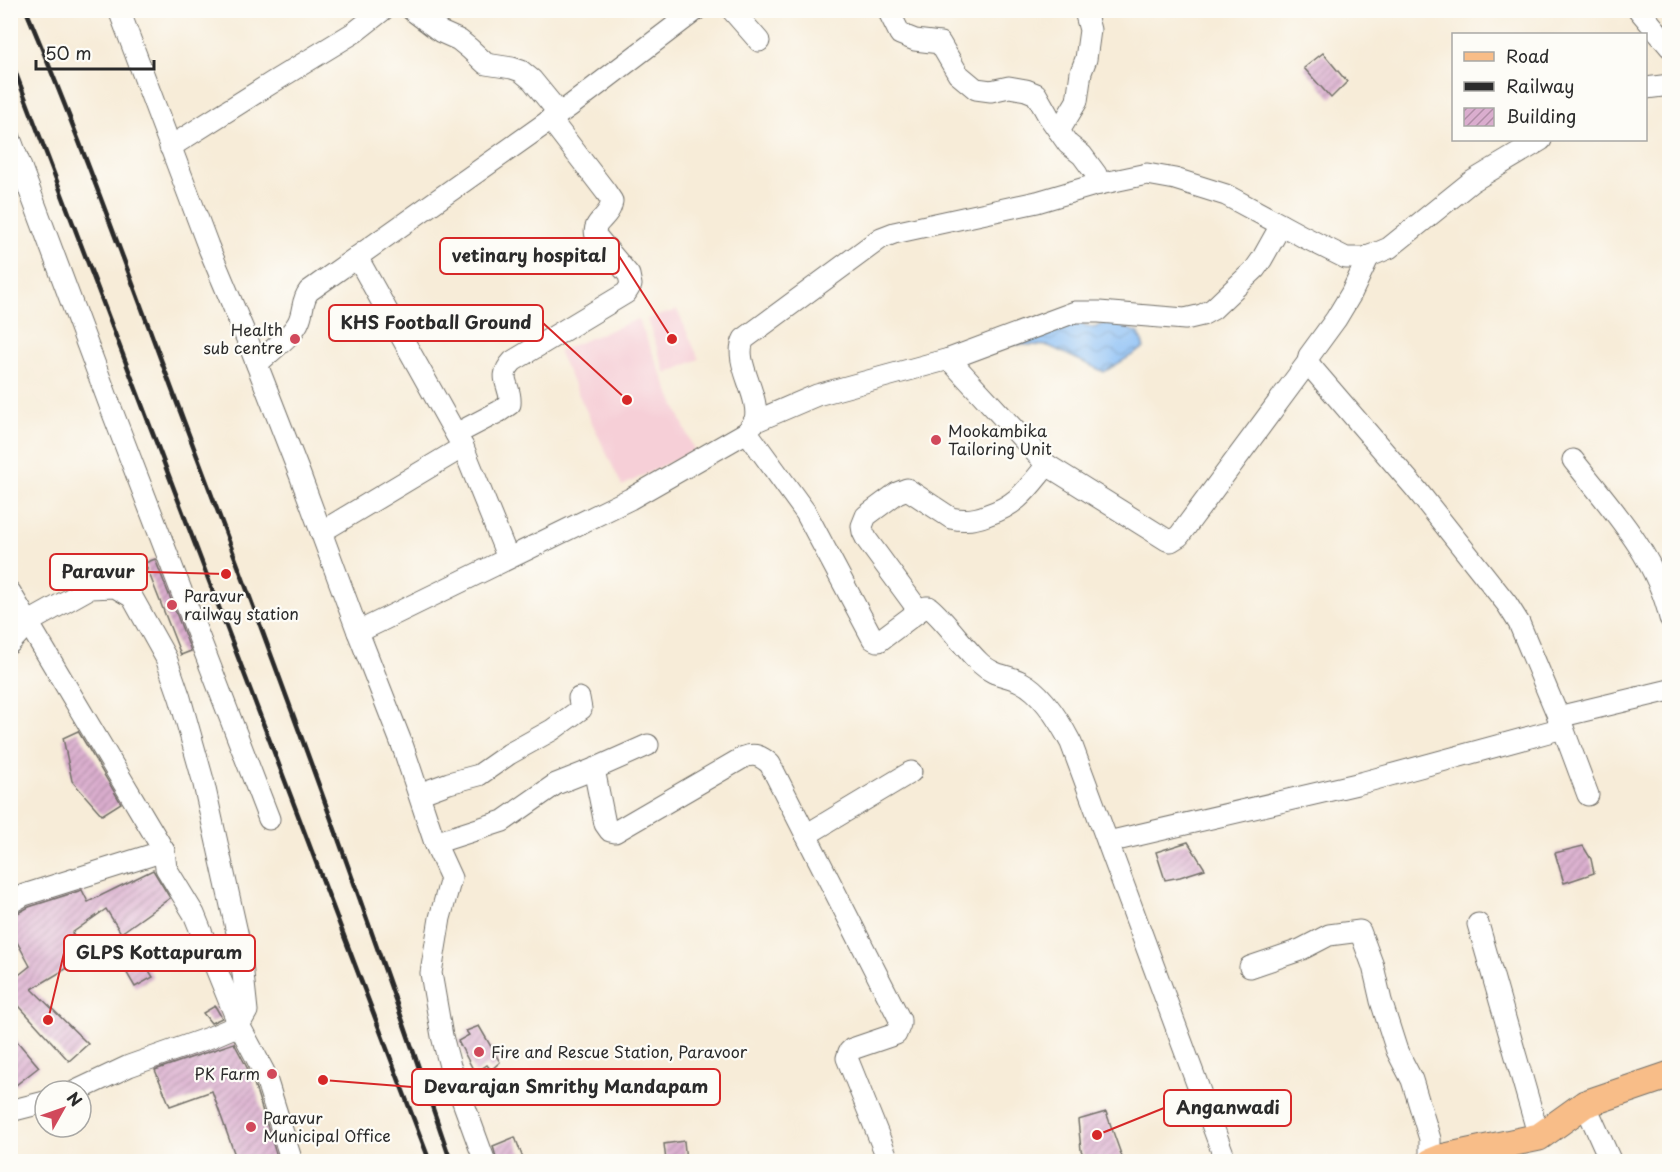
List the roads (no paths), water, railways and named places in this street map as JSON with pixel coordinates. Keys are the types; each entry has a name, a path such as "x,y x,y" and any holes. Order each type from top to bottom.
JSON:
{"main road":[{"path":"1436,1161 1539,1137 1585,1104 1670,1075"}],"street":[{"path":"119,10 208,246 257,364 403,747 435,843 451,878 440,918 431,973 442,1036 450,1066 485,1161"},
{"path":"170,147 355,32 383,10"},
{"path":"321,532 510,404 504,374 513,361 626,293 631,285 629,274 594,232 609,213 612,201 532,80 512,68 486,64 459,40 441,32 412,10"},
{"path":"257,364 295,328 300,320 304,297 309,291 555,116 696,10"},
{"path":"732,10 759,41"},
{"path":"890,10 900,34 915,40 940,43 958,74 976,89 991,91 1009,87 1036,94 1068,144 1082,155 1096,174 1098,184"},
{"path":"1059,131 1077,101 1090,30 1087,10"},
{"path":"1639,10 1670,47"},
{"path":"1647,88 1670,85"},
{"path":"10,138 269,819"},
{"path":"1226,1161 1071,743 1052,712 1032,689 1021,681 998,675 989,670 929,607 919,611 879,640 873,639 806,513 751,427 756,410 742,358 742,343 744,339 881,238 894,233 1147,174 1175,179 1226,195 1346,258 1368,256 1389,248 1471,182 1539,141"},
{"path":"358,632 630,499 751,427 817,395 948,359 1075,312 1185,319 1202,315 1213,309 1255,269 1281,225"},
{"path":"948,359 1047,465 1171,541 1179,536 1308,362 1309,356 1351,294 1368,256"},
{"path":"357,257 460,440 508,558"},
{"path":"1308,362 1416,489 1507,604 1519,623 1588,795"},
{"path":"1573,460 1663,574 1670,618"},
{"path":"919,611 867,540 862,526 866,516 897,493 907,489 951,518 975,520 1007,508 1020,497 1047,465"},
{"path":"10,643 29,622 90,588 114,587 132,597 166,658 180,698 203,780 238,936 247,1011 239,1025 129,1066 93,1083"},
{"path":"10,592 164,851 166,868 194,914 239,1025 264,1072 292,1161"},
{"path":"1108,842 1358,784 1670,690"},
{"path":"419,794 479,775 509,754 552,730 581,709 579,698"},
{"path":"435,843 503,821 556,784 648,745"},
{"path":"594,769 605,824 610,831 615,832 744,757 752,754 770,764 900,1020 896,1034 852,1049 848,1058 890,1161"},
{"path":"806,835 911,772"},
{"path":"10,903 24,895 164,851"},
{"path":"194,914 238,936"},
{"path":"1478,924 1539,1137"},
{"path":"1250,967 1300,950 1329,935 1360,931 1373,966 1397,1051 1412,1080 1436,1161"},
{"path":"1585,1104 1611,1161"},
{"path":"10,1111 33,1105"}],"water":[{"path":"1109,321 1139,333 1144,348 1104,372 1049,346 1011,344 1075,322 1094,328"}],"railway":[{"path":"26,10 107,214 287,696 451,1162"},
{"path":"10,58 430,1162"}],"place":[{"name":"Health sub centre","path":"295,339"},
{"name":"vetinary hospital","path":"672,339"},
{"name":"KHS Football Ground","path":"627,400"},
{"name":"Mookambika Tailoring Unit","path":"936,440"},
{"name":"Paravur","path":"226,574"},
{"name":"Paravur railway station","path":"172,605"},
{"name":"GLPS Kottapuram","path":"48,1020"},
{"name":"Fire and Rescue Station, Paravoor","path":"479,1052"},
{"name":"PK Farm","path":"272,1074"},
{"name":"Devarajan Smrithy Mandapam","path":"323,1080"},
{"name":"Paravur Municipal Office","path":"251,1127"},
{"name":"Anganwadi","path":"1097,1135"}]}
